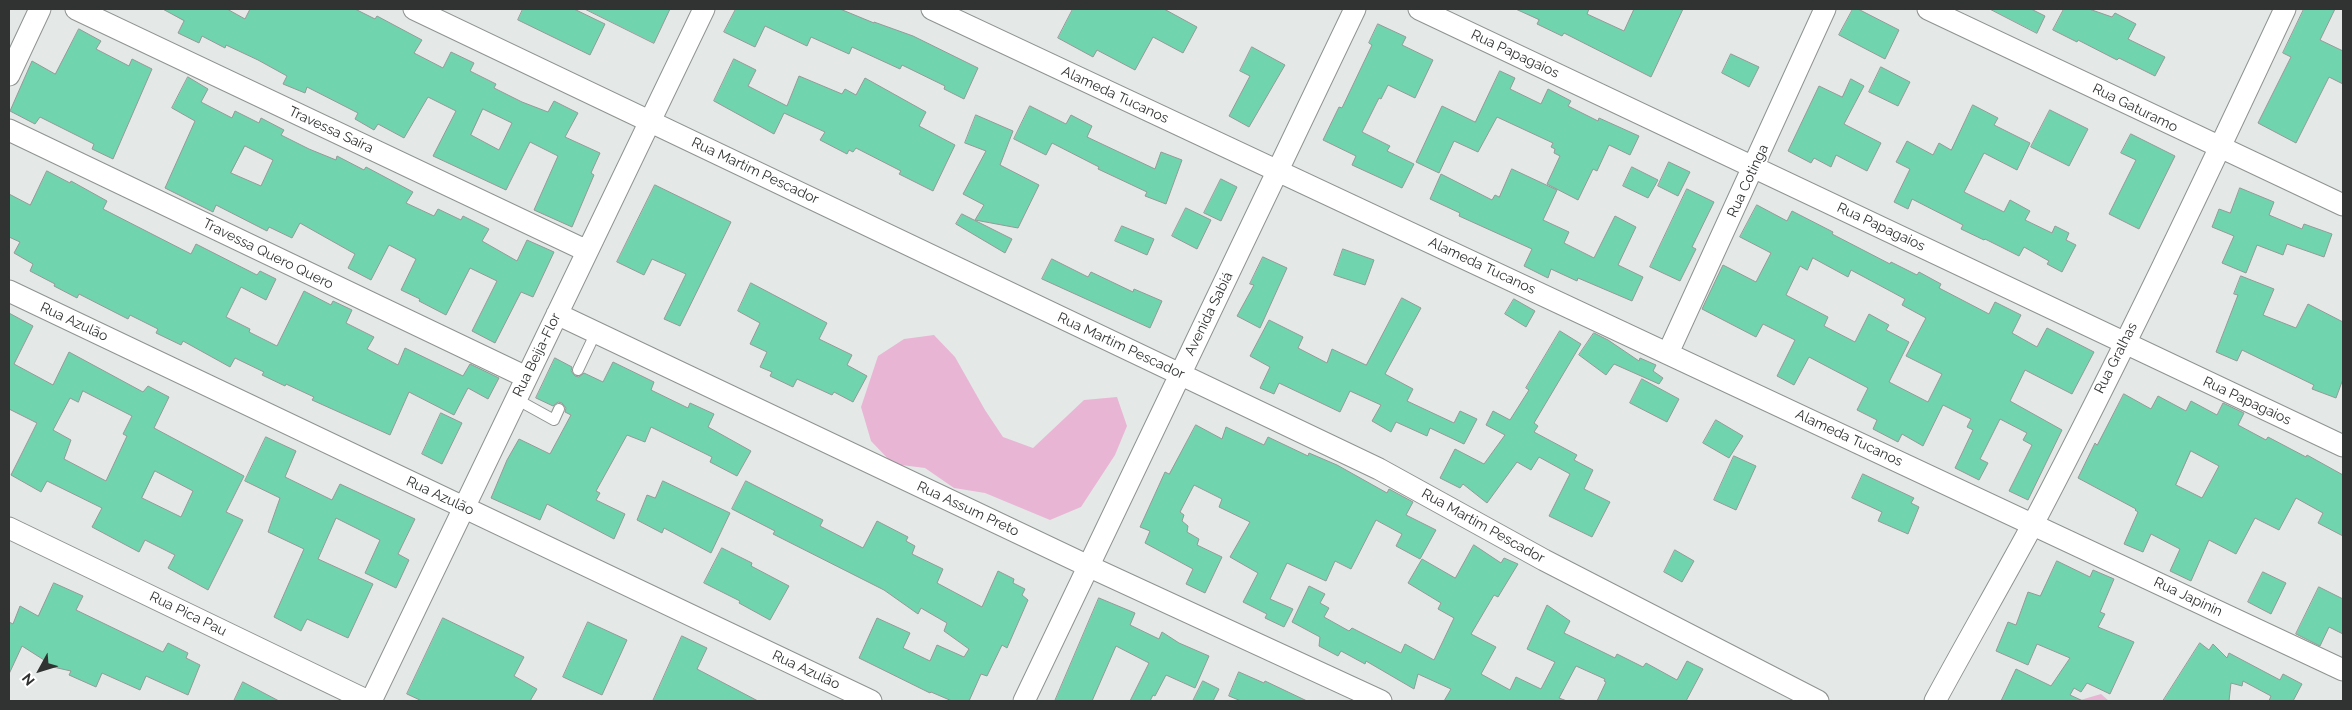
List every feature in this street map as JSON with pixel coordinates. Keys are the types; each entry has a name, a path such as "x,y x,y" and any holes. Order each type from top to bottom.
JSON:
{"street":[{"path":"9,75 40,9"},
{"name":"Travessa Saíra","path":"76,9 587,251"},
{"name":"Rua Martim Pescador","path":"414,9 1379,469 1544,560 1818,701"},
{"name":"Rua Beija-Flor","path":"369,701 704,9"},
{"name":"Alameda Tucanos","path":"932,9 2032,524"},
{"name":"Avenida Sabiá","path":"1024,701 1355,9"},
{"name":"Rua Papagaios","path":"1419,9 2343,446"},
{"name":"Rua Cotinga","path":"1668,353 1755,167 1825,9"},
{"name":"Rua Gaturamo","path":"1928,9 2343,205"},
{"name":"Rua Gralhas","path":"1935,701 2032,524 2124,343 2220,148 2285,9"},
{"name":"Travessa Quero Quero","path":"9,130 526,377"},
{"name":"Rua Azulão","path":"9,291 871,701"},
{"name":"Rua Assum Preto","path":"557,314 1088,566 1381,701"},
{"name":"Rua Japinin","path":"2032,524 2343,670"},
{"name":"Rua Pica Pau","path":"9,528 369,701"}],"lane":[{"path":"578,370 596,332"},
{"path":"516,399 554,420 559,409"}],"shaded area":[{"path":"934,335 955,357 985,410 1003,437 1033,448 1084,400 1117,397 1127,426 1115,455 1081,507 1050,520 985,493 954,488 925,468 893,464 871,441 861,407 878,356 904,339"},
{"path":"2101,694 2109,701 2077,701"}],"building":[{"path":"163,9 227,9 245,19 250,9 355,9 375,19 377,16 422,40 414,53 443,68 451,52 474,63 470,71 496,84 494,88 522,102 548,112 554,101 578,113 565,137 600,153 591,173 594,175 572,227 534,210 558,156 530,142 506,190 433,156 456,111 428,97 404,138 378,124 374,130 355,119 358,113 307,87 305,93 283,84 287,76 258,60 226,45 225,48 202,36 199,43 178,33 184,21","holes":["483,109 512,123 499,150 471,135"]},
{"path":"523,9 574,9 605,24 590,55 518,20"},
{"path":"585,9 670,9 654,43"},
{"path":"736,9 840,9 913,36 978,68 964,99 944,89 945,86 902,65 900,69 852,47 849,54 811,37 807,46 765,26 755,47 724,32"},
{"path":"1073,9 1164,9 1197,27 1183,53 1153,37 1135,70 1097,50 1093,57 1058,38"},
{"path":"1516,9 1589,9 1587,14 1624,31 1634,9 1683,9 1651,77 1564,33 1562,36 1537,24 1539,20"},
{"path":"1853,9 1858,9 1899,30 1885,59 1839,35"},
{"path":"1990,9 2031,9 2045,16 2037,33"},
{"path":"2064,9 2089,9 2112,17 2115,13 2136,24 2128,39 2165,57 2155,76 2119,58 2117,60 2078,40 2077,42 2053,30"},
{"path":"2304,9 2335,9 2320,40 2343,51 2343,84 2329,77 2296,143 2258,123 2291,57 2283,53"},
{"path":"1378,24 1406,37 1402,45 1433,60 1415,98 1388,85 1381,99 1379,98 1362,132 1390,146 1387,151 1414,164 1402,188 1352,165 1356,156 1323,140 1339,107 1342,108 1372,45 1369,43"},
{"path":"79,29 101,41 96,49 129,66 132,59 152,69 113,159 92,149 94,144 40,117 35,124 10,111 32,61 55,74"},
{"path":"1252,47 1285,65 1249,127 1229,116 1250,76 1240,71"},
{"path":"1731,54 1759,67 1749,87 1722,73"},
{"path":"734,59 756,70 748,86 787,106 799,76 842,94 845,89 856,95 865,78 926,112 919,126 955,145 933,191 899,174 901,171 856,148 853,152 849,150 847,154 820,140 825,132 784,113 774,134 714,101"},
{"path":"1881,67 1910,82 1898,106 1869,92"},
{"path":"1500,71 1515,78 1510,89 1541,104 1548,89 1571,101 1568,106 1598,121 1599,118 1639,136 1630,155 1609,145 1597,171 1593,169 1578,200 1547,184 1560,156 1554,153 1555,149 1551,147 1553,143 1497,117 1478,152 1454,141 1439,173 1416,162 1442,106 1475,122"},
{"path":"188,77 208,89 201,102 232,118 235,111 259,123 261,118 284,130 281,135 309,149 336,160 337,156 364,170 366,167 413,192 406,203 434,216 438,209 461,220 463,216 489,229 482,241 517,261 527,240 554,252 533,297 521,292 495,343 472,331 497,281 470,268 446,315 401,290 416,259 389,245 371,280 348,268 355,254 300,223 292,238 269,227 267,231 216,205 213,212 165,188 195,121 172,108","holes":["245,146 273,160 261,186 231,173"]},
{"path":"1851,79 1864,86 1844,124 1881,143 1867,171 1836,155 1831,167 1814,158 1811,163 1788,151 1819,86 1842,97"},
{"path":"1973,105 1998,118 1994,125 2030,143 2017,170 1984,153 1964,192 2004,212 2010,200 2030,211 2025,220 2052,233 2055,226 2069,233 2066,240 2076,245 2062,272 2047,264 2049,261 2024,247 2019,256 1961,229 1963,225 1912,199 1908,209 1894,202 1910,169 1896,162 1907,141 1933,155 1939,143 1951,150"},
{"path":"1030,106 1066,124 1071,115 1092,126 1087,137 1155,169 1161,152 1182,160 1166,204 1145,196 1147,192 1098,169 1099,167 1052,143 1046,155 1014,139"},
{"path":"2050,110 2088,129 2069,166 2031,147"},
{"path":"976,115 1013,131 1000,165 1039,185 1018,228 975,220 984,205 963,194 986,151 965,143"},
{"path":"2131,134 2175,156 2139,229 2109,214 2136,160 2121,153"},
{"path":"1669,162 1690,172 1678,196 1658,186"},
{"path":"1632,167 1658,180 1648,198 1623,186"},
{"path":"1512,169 1557,190 1543,220 1569,232 1564,243 1594,258 1615,216 1636,227 1618,265 1643,277 1632,301 1578,278 1577,281 1551,269 1548,278 1524,266 1532,249 1459,216 1460,213 1430,199 1441,174 1492,200 1495,195 1499,197"},
{"path":"47,171 70,183 71,181 107,201 103,209 191,254 196,244 257,275 260,271 276,279 266,300 241,287 226,317 250,329 249,332 277,346 304,291 331,305 333,301 352,310 346,323 374,337 367,349 398,365 405,348 463,376 470,364 499,378 488,399 468,388 454,415 409,392 390,435 312,400 314,397 262,375 264,372 235,358 230,367 183,341 181,345 156,333 158,329 130,315 128,319 79,294 77,298 30,271 33,264 14,253 20,242 9,237 9,194 30,205"},
{"path":"1221,179 1237,187 1221,221 1204,213"},
{"path":"655,185 731,222 680,326 664,319 686,274 652,259 644,275 617,262"},
{"path":"2240,188 2274,202 2269,215 2302,229 2304,224 2332,234 2324,257 2287,244 2283,255 2257,245 2246,273 2222,263 2234,236 2212,227 2219,209 2230,213"},
{"path":"1687,189 1714,202 1692,247 1696,249 1680,281 1650,267"},
{"path":"1757,205 1787,221 1792,211 1890,264 1891,262 1917,275 1919,272 1941,284 1939,288 1989,314 1995,302 2021,315 2012,333 2037,347 2047,328 2094,352 2072,394 2025,370 2010,401 2062,430 2028,500 2009,491 2032,445 2023,440 2027,433 2000,419 1980,459 1988,463 1979,480 1955,468 1973,430 1967,427 1971,419 1943,405 1923,446 1902,434 1898,442 1873,429 1877,420 1857,410 1868,388 1809,357 1794,385 1777,376 1795,340 1763,324 1756,337 1702,309 1723,265 1756,282 1771,253 1740,237","holes":["1813,258 1848,277 1851,270 1905,299 1902,305 1926,318 1906,356 1942,374 1928,402 1889,382 1909,342 1886,330 1889,325 1869,314 1855,342 1824,326 1828,317 1786,295 1800,266 1807,270"]},
{"path":"1186,208 1211,220 1197,249 1172,236"},
{"path":"962,214 1012,239 1005,253 956,224"},
{"path":"1122,226 1154,239 1147,255 1115,241"},
{"path":"1343,249 1374,260 1365,285 1334,275"},
{"path":"1263,257 1287,268 1260,328 1237,316 1254,285 1250,284"},
{"path":"1052,259 1088,277 1091,272 1133,292 1134,289 1162,301 1150,328 1042,279"},
{"path":"2241,276 2274,289 2263,315 2296,328 2308,304 2343,322 2343,379 2336,398 2312,389 2314,385 2242,350 2237,361 2216,352 2238,295 2234,294"},
{"path":"751,283 827,323 819,339 852,355 847,365 867,376 853,402 834,392 832,395 797,379 793,387 770,376 772,372 760,367 767,352 750,344 760,323 738,311"},
{"path":"1402,298 1421,308 1385,374 1413,389 1407,401 1454,423 1460,411 1477,419 1464,444 1430,428 1427,436 1396,422 1391,432 1372,421 1381,405 1350,391 1340,412 1279,383 1274,394 1260,388 1270,367 1250,356 1269,320 1303,337 1298,348 1327,363 1332,349 1366,365"},
{"path":"1514,299 1535,311 1526,327 1505,314"},
{"path":"9,313 33,326 14,364 53,385 69,352 143,392 148,386 169,397 154,428 244,476 226,512 243,520 208,590 168,568 175,555 145,540 139,552 92,527 102,508 47,481 41,492 11,475 37,423 9,409","holes":["83,391 132,416 123,434 127,436 106,481 64,459 71,440 53,430 70,398 78,402","155,471 193,491 181,517 142,498"]},
{"path":"1560,331 1581,344 1534,423 1538,426 1534,432 1577,455 1574,460 1593,470 1584,489 1610,502 1592,537 1549,516 1570,474 1539,457 1531,470 1517,462 1487,503 1463,484 1460,488 1440,478 1455,449 1484,464 1505,435 1486,425 1493,411 1510,420 1529,390 1526,388"},
{"path":"1594,333 1639,361 1640,358 1656,365 1653,371 1663,378 1659,384 1614,364 1606,375 1579,355"},
{"path":"555,358 572,367 571,371 575,376 579,377 584,373 603,382 613,362 654,382 651,390 688,408 690,403 714,414 708,427 751,451 737,476 710,462 712,457 651,427 645,442 627,435 596,491 600,493 596,500 625,514 614,539 547,504 540,520 491,498 507,460 519,439 550,454 571,415 565,412 566,408 562,403 558,402 553,406 536,398"},
{"path":"1642,379 1679,399 1667,422 1630,403"},
{"path":"2124,394 2151,409 2158,396 2186,411 2191,401 2217,415 2223,403 2244,413 2238,425 2266,440 2268,437 2306,457 2307,455 2343,475 2343,536 2318,523 2323,513 2296,498 2279,530 2255,518 2236,554 2209,540 2191,581 2170,571 2180,549 2151,534 2143,552 2124,544 2138,512 2136,509 2078,478 2095,443 2097,445","holes":["2191,451 2219,466 2202,498 2176,485"]},
{"path":"441,413 462,423 442,464 422,454"},
{"path":"1716,420 1743,436 1729,458 1703,443"},
{"path":"1196,425 1222,439 1226,427 1264,445 1268,437 1308,456 1309,453 1337,465 1387,493 1389,489 1413,502 1406,515 1436,530 1420,559 1396,546 1402,534 1376,520 1351,569 1335,561 1326,581 1287,563 1270,599 1293,609 1284,627 1265,618 1267,614 1243,602 1258,573 1230,557 1250,522 1219,507 1222,499 1194,485 1180,512 1184,515 1182,521 1188,526 1187,532 1199,539 1197,545 1222,557 1205,593 1186,584 1193,569 1145,543 1150,531 1140,527 1165,472 1169,474"},
{"path":"266,437 296,451 285,477 332,500 340,484 415,519 398,554 409,560 396,588 365,573 380,540 336,518 318,559 373,584 348,638 307,619 301,631 274,617 304,549 268,532 280,498 245,481"},
{"path":"1734,456 1756,466 1736,510 1714,500"},
{"path":"1863,474 1914,498 1911,503 1919,507 1908,534 1878,521 1882,512 1852,498"},
{"path":"663,481 730,513 711,553 664,528 662,533 637,520 647,495 655,498"},
{"path":"746,481 823,520 820,526 863,548 877,521 908,537 906,541 915,546 912,554 943,569 937,583 982,607 998,571 1014,579 1013,583 1025,589 1022,595 1028,600 1007,648 1002,645 987,676 981,674 969,701 952,701 930,693 859,658 877,618 910,633 903,648 930,661 937,645 964,657 969,649 944,631 947,623 921,608 918,614 884,590 773,534 775,531 732,509"},
{"path":"1474,545 1501,563 1504,558 1518,564 1498,597 1494,595 1471,634 1496,647 1481,674 1510,690 1516,677 1541,689 1555,662 1527,649 1547,605 1570,621 1564,633 1615,658 1617,654 1643,667 1646,663 1677,680 1687,661 1703,669 1686,701 1597,701 1606,682 1604,681 1605,679 1576,666 1559,698 1567,701 1444,701 1451,689 1418,674 1414,689 1366,661 1365,664 1341,651 1338,656 1319,646 1320,637 1292,622 1309,586 1325,594 1320,603 1329,608 1324,617 1349,631 1352,628 1401,653 1405,644 1434,660 1454,618 1438,609 1441,603 1408,583 1422,559 1455,578"},
{"path":"722,548 752,563 751,566 789,586 770,620 739,603 740,601 704,583"},
{"path":"1675,550 1694,561 1682,582 1664,572"},
{"path":"2057,561 2090,577 2093,570 2114,579 2100,612 2105,614 2098,627 2134,642 2110,694 2087,683 2081,692 2074,688 2070,695 2083,701 2001,701 2016,669 2051,686 2070,658 2037,644 2028,665 1996,651 2008,622 2016,625 2028,592 2040,596"},
{"path":"2263,572 2286,583 2271,614 2248,602"},
{"path":"54,583 83,596 76,610 163,652 168,643 188,653 186,658 200,665 188,695 146,676 140,690 102,673 96,687 69,675 71,671 44,665 44,660 22,646 9,674 9,622 13,624 20,606 38,616"},
{"path":"2319,587 2343,599 2343,634 2329,627 2320,646 2296,634"},
{"path":"1099,598 1135,613 1130,625 1159,639 1162,632 1179,643 1209,656 1195,688 1166,675 1155,696 1153,695 1150,701 1130,701 1149,663 1116,646 1092,701 1055,701"},
{"path":"443,618 524,657 514,676 537,689 530,701 422,701 407,694"},
{"path":"588,622 627,640 602,695 563,677"},
{"path":"682,636 707,648 697,669 758,701 653,701"},
{"path":"2200,643 2209,650 2213,644 2227,658 2229,653 2280,680 2283,674 2302,684 2293,701 2269,701 2271,696 2243,681 2242,686 2231,683 2229,701 2163,701"},
{"path":"1239,672 1264,683 1265,681 1307,701 1241,701 1229,696"},
{"path":"1203,681 1219,689 1213,701 1193,701"},
{"path":"243,682 279,701 234,701"}]}
